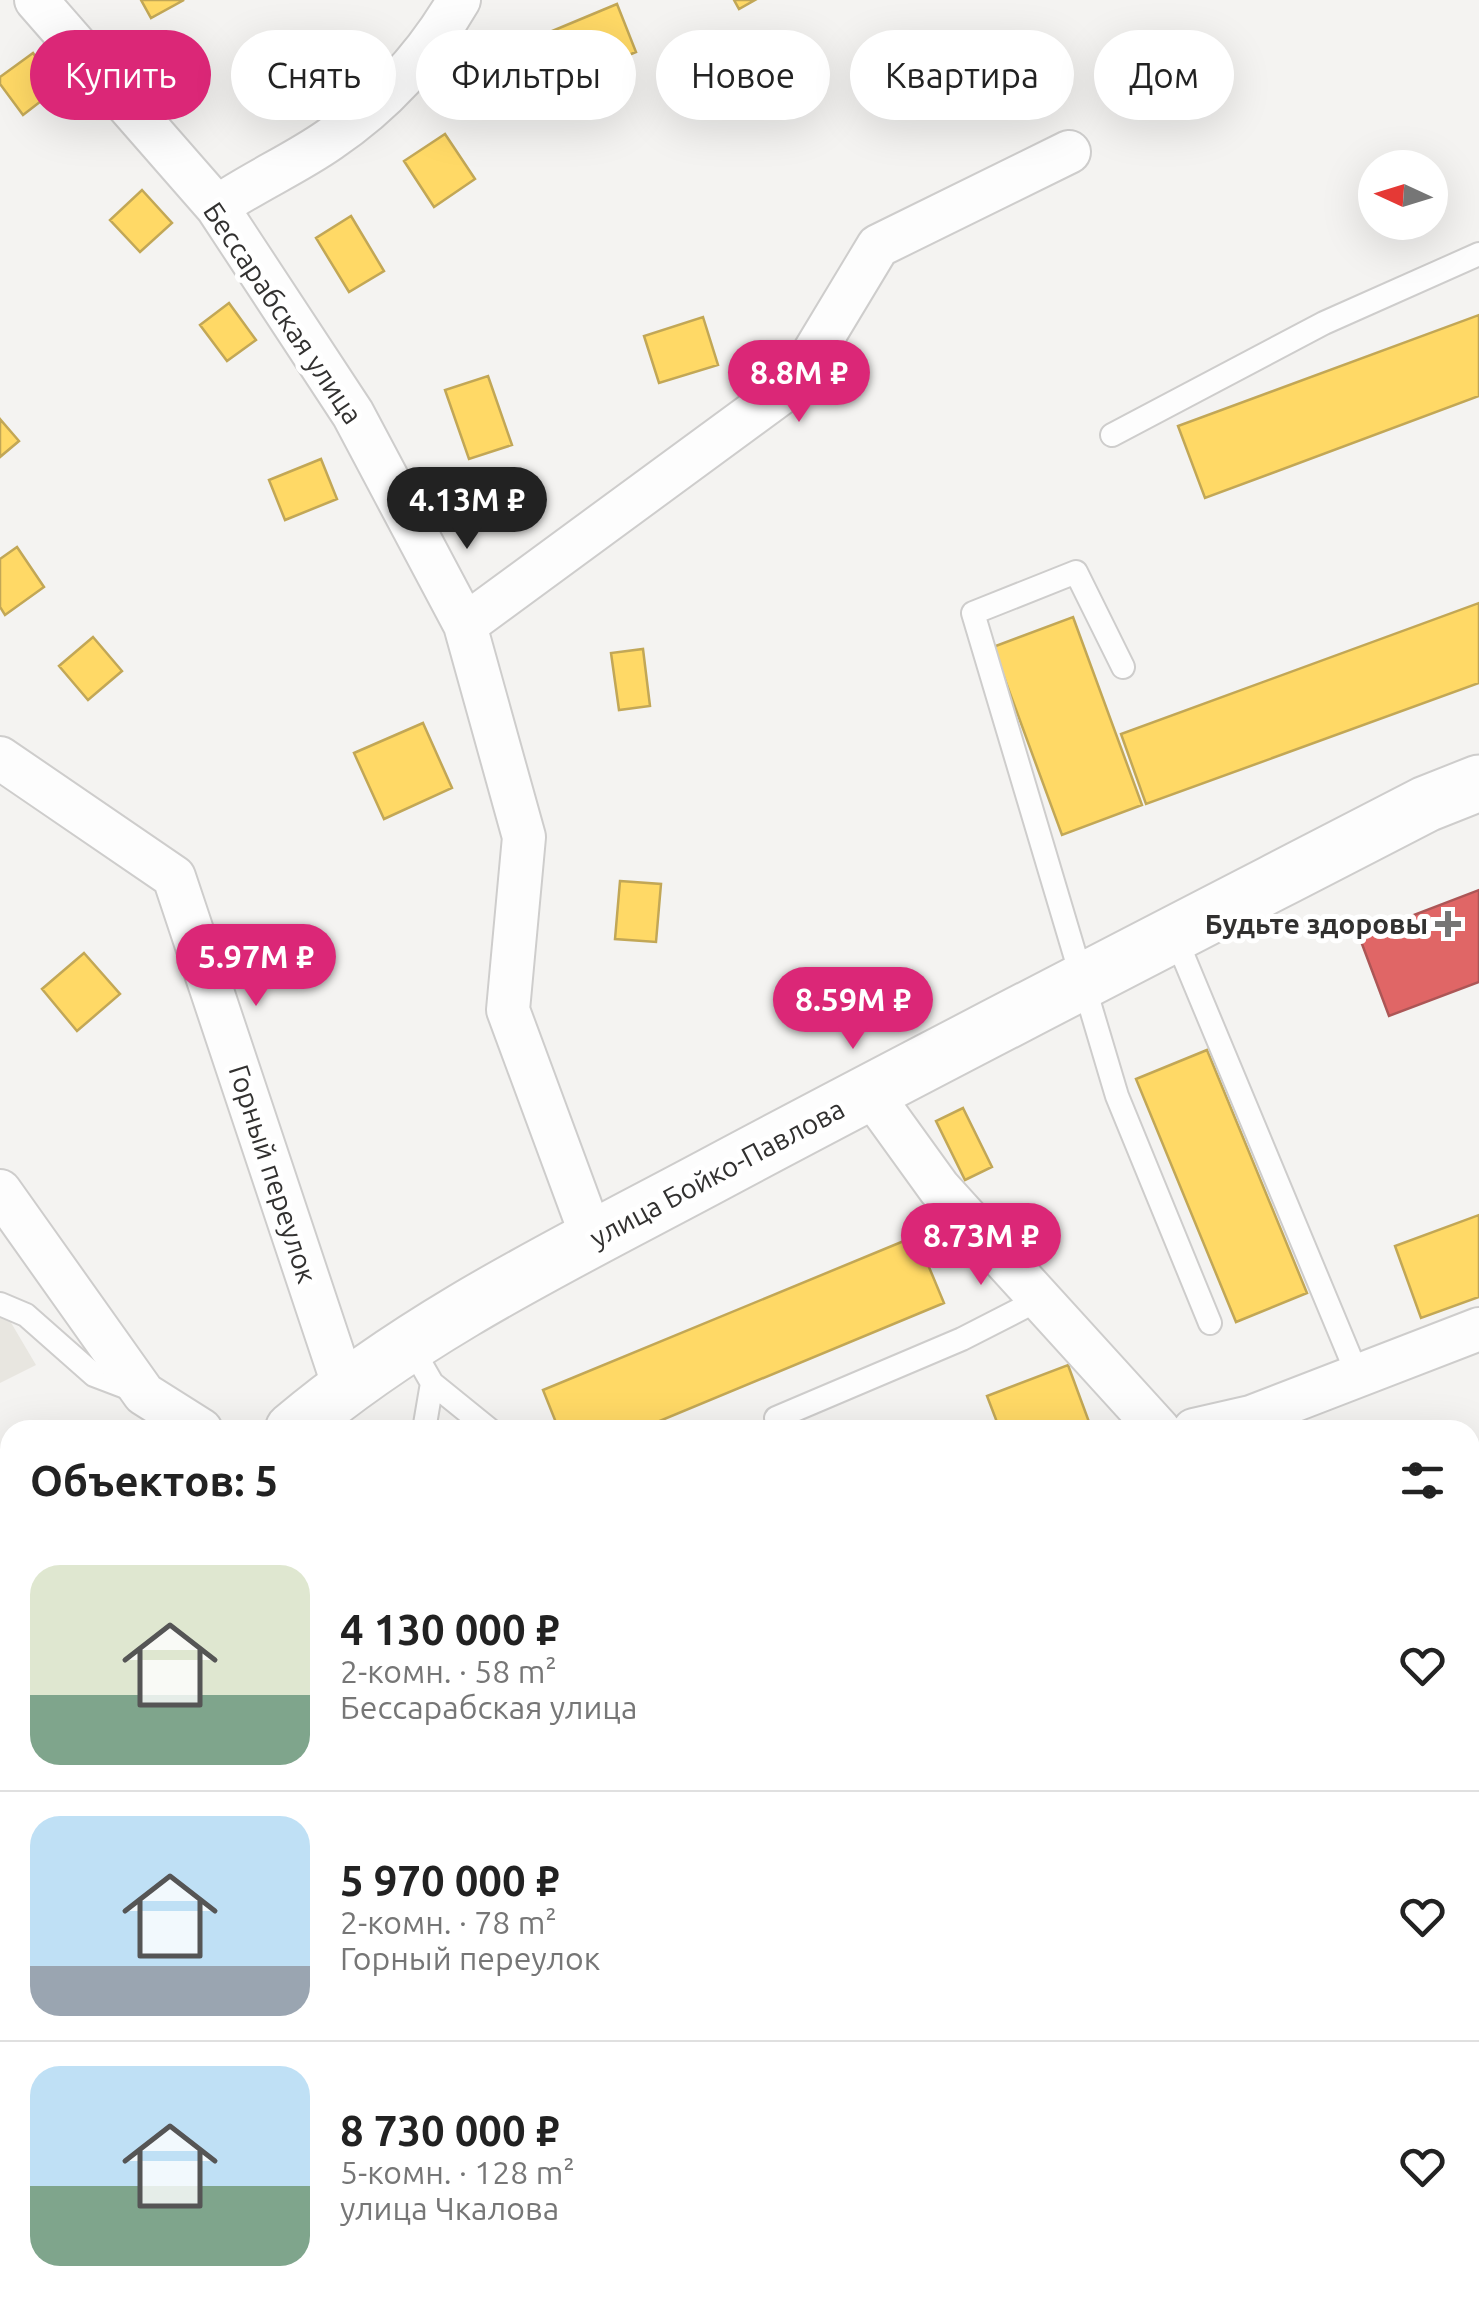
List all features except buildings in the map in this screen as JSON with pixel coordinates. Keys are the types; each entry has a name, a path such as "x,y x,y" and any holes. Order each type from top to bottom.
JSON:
{"main road":[{"name":"улица Бойко-Павлова","path":"304,1420 344,1387 420,1363 593,1240 1084,980 1426,804 1479,784"}],"street":[{"name":"Бессарабская улица","path":"36,0 216,208 353,414 464,625 524,837 508,1010 593,1240"},
{"path":"216,208 258,178 327,141 388,94 436,40 459,0"},
{"path":"464,625 796,382 878,246 1069,152"},
{"name":"Горный переулок","path":"0,758 174,877 344,1387"},
{"path":"869,1092 939,1188 1150,1420"},
{"path":"0,1191 144,1394 185,1420"},
{"path":"1239,1420 1479,1330"}],"lane":[{"path":"1112,435 1324,323 1479,254"},
{"path":"1123,666 1076,572 973,613 1117,1096 1210,1323"},
{"path":"1174,934 1358,1376"},
{"path":"776,1418 962,1338 1040,1299"},
{"path":"0,1304 26,1316 94,1375 144,1394"},
{"path":"420,1363 423,1420"},
{"path":"420,1363 480,1420"}],"shaded area":[{"path":"0,1304 36,1365 0,1383"}],"place":[{"name":"Будьте здоровы","path":"1448,924"}]}
